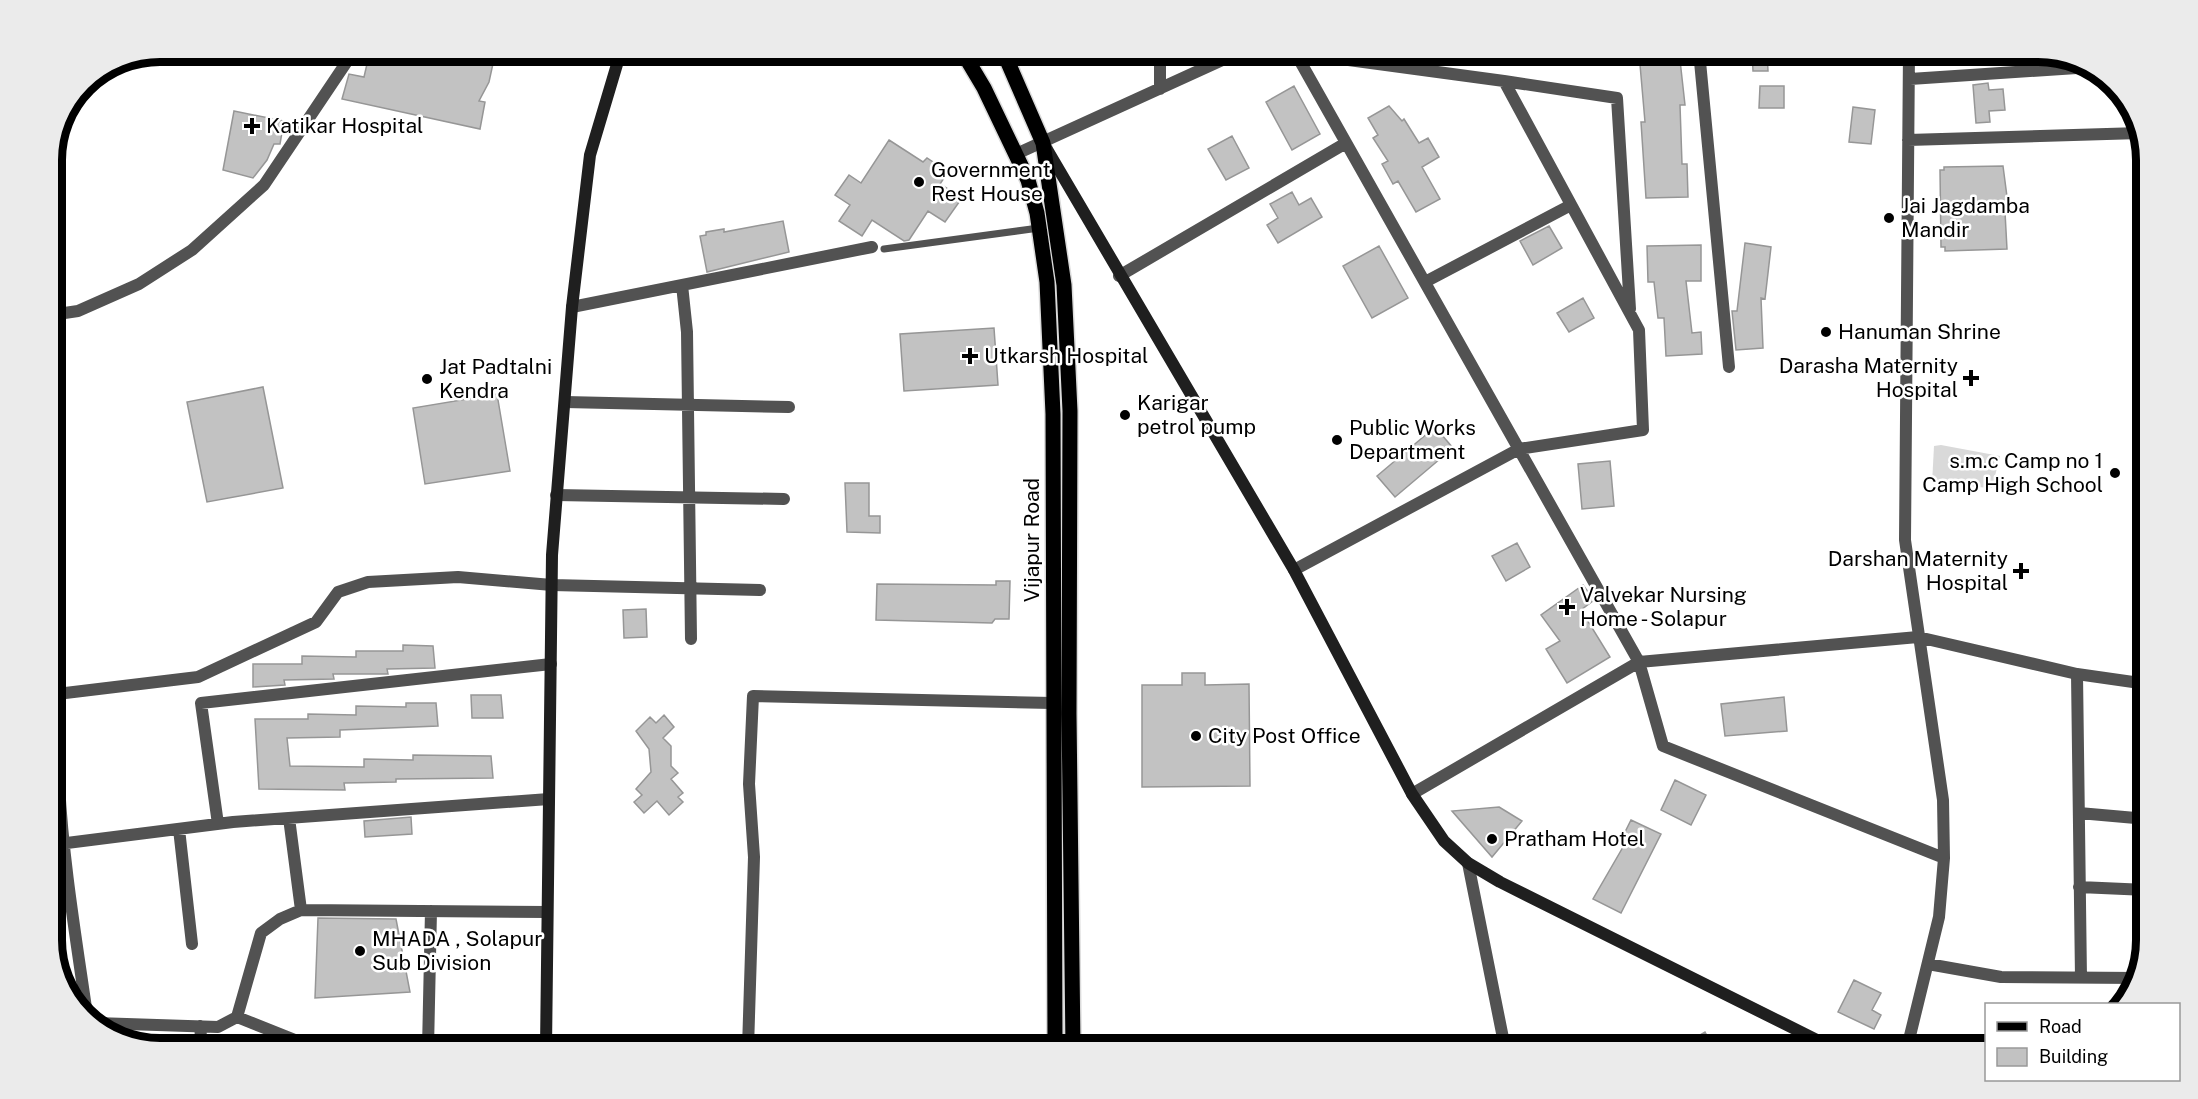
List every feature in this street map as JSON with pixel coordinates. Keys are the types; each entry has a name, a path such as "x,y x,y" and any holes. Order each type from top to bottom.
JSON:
{"main road":[{"path":"546,1037 550,664 556,495 572,307 590,155 618,62"},
{"name":"Vijapur Road","path":"969,62 984,87 1028,180 1039,228 1047,282 1053,414 1055,1037"},
{"name":"Vijapur Road","path":"1008,62 1043,143 1064,285 1070,411 1069,714 1073,1037"},
{"path":"1043,143 1119,276 1294,570 1412,794 1444,841 1468,863 1500,882 1811,1037"}],"street":[{"path":"62,313 78,311 139,284 192,250 264,185 347,62"},
{"path":"1160,62 1160,89"},
{"path":"1016,154 1218,62"},
{"path":"1300,62 1639,662 1663,746 1944,858"},
{"path":"1358,62 1617,98 1631,315"},
{"path":"1700,62 1729,367"},
{"path":"1909,62 1905,540 1943,800 1944,858 1939,917 1910,1037"},
{"path":"1910,79 2073,68"},
{"path":"1294,570 1519,449 1643,430 1639,330 1504,81"},
{"path":"1908,140 2133,133"},
{"path":"1119,276 1346,143"},
{"path":"1425,282 1571,205"},
{"path":"572,307 878,248"},
{"path":"682,285 687,332 689,499 693,588 691,639"},
{"path":"565,402 789,407"},
{"path":"556,495 784,499"},
{"path":"62,693 198,677 316,622 339,592 368,582 458,577 552,585 760,590"},
{"path":"1412,794 1639,662 1918,637 2077,674 2136,682"},
{"path":"218,824 201,703 550,664"},
{"path":"2077,674 2081,978"},
{"path":"748,1037 754,857 749,784 753,696 1053,703"},
{"path":"62,843 218,824 549,799"},
{"path":"2079,813 2136,818"},
{"path":"289,818 301,910"},
{"path":"179,829 192,944"},
{"path":"1468,863 1503,1037"},
{"path":"62,872 85,1003"},
{"path":"2079,887 2136,890"},
{"path":"109,1023 218,1027 237,1017 261,933 280,919 301,910 548,912"},
{"path":"428,1037 431,911"},
{"path":"1928,964 2001,977 2128,978"},
{"path":"237,1017 287,1037"},
{"path":"200,1026 201,1037"}],"lane":[{"path":"878,248 1039,228"}],"shaded area":[{"path":"1941,445 2000,456 1992,488 1932,484 1934,446"}],"building":[{"path":"367,62 493,62 489,82 479,101 485,102 480,129 342,99 349,74 364,77"},
{"path":"1640,62 1680,62 1685,105 1680,105 1682,164 1687,164 1688,197 1646,198 1641,122 1645,122"},
{"path":"1753,62 1768,62 1768,71 1753,71"},
{"path":"1988,83 1989,90 2003,89 2005,110 1989,111 1990,122 1976,123 1973,85"},
{"path":"1294,86 1320,134 1292,150 1266,102"},
{"path":"1760,86 1784,86 1784,108 1759,108"},
{"path":"1389,106 1402,121 1404,119 1419,143 1428,138 1439,157 1422,167 1440,199 1416,212 1398,181 1393,184 1382,164 1388,161 1373,138 1378,135 1368,118"},
{"path":"1853,107 1875,110 1871,144 1849,142"},
{"path":"234,111 284,121 280,144 274,144 267,160 253,178 223,170"},
{"path":"1232,136 1249,168 1226,180 1208,149"},
{"path":"889,140 923,162 927,158 948,172 940,184 962,198 945,222 928,211 909,240 904,241 872,220 862,236 839,221 850,205 835,195 849,175 861,183"},
{"path":"2003,166 2009,212 2005,212 2007,249 1945,251 1945,247 1941,247 1940,170 1944,170 1944,167"},
{"path":"1292,192 1299,205 1311,198 1322,217 1278,243 1267,225 1278,218 1270,204"},
{"path":"783,221 789,252 707,272 700,236 706,235 706,232 724,229 724,232"},
{"path":"1549,226 1562,248 1533,265 1520,241"},
{"path":"1745,243 1771,247 1765,299 1761,298 1763,348 1736,350 1732,311 1737,311"},
{"path":"1701,245 1701,281 1686,281 1692,333 1701,332 1702,354 1666,356 1664,318 1658,318 1654,282 1648,282 1647,246"},
{"path":"1379,246 1408,298 1372,318 1343,266"},
{"path":"1583,298 1594,318 1569,332 1557,313"},
{"path":"994,328 998,385 904,391 900,334"},
{"path":"263,387 283,488 207,502 187,402"},
{"path":"497,394 510,471 425,484 413,408"},
{"path":"1435,427 1453,448 1395,497 1377,476"},
{"path":"1610,461 1614,506 1582,509 1578,464"},
{"path":"845,483 869,483 869,516 880,516 880,533 847,532"},
{"path":"1517,543 1530,567 1506,581 1492,556"},
{"path":"996,581 1010,581 1009,619 995,619 992,623 876,620 877,584 996,585"},
{"path":"1583,585 1594,600 1581,610 1610,657 1567,683 1546,649 1560,641 1541,615"},
{"path":"646,609 647,637 624,638 623,610"},
{"path":"403,645 433,646 435,668 387,669 388,674 333,674 334,679 284,680 285,685 253,687 253,664 302,664 302,656 356,657 356,651 403,651"},
{"name":"City Post Office","path":"1182,673 1205,673 1205,685 1249,684 1250,786 1142,787 1142,685 1182,685"},
{"path":"471,695 501,695 503,718 472,718"},
{"path":"1784,697 1787,731 1725,736 1721,704"},
{"path":"406,703 436,703 438,726 340,730 340,737 287,738 290,766 364,767 364,759 413,760 413,755 491,756 493,778 396,779 396,782 344,783 345,790 259,789 255,719 308,719 308,714 356,715 356,706 406,707"},
{"path":"664,715 674,727 663,738 671,746 671,766 678,773 671,779 683,793 678,797 683,802 669,815 657,801 644,813 634,802 642,795 636,789 651,772 649,749 636,731 650,717 656,723"},
{"path":"1675,780 1706,795 1691,825 1661,810"},
{"name":"Pratham Hotel","path":"1499,807 1522,821 1492,857 1452,811"},
{"path":"411,817 412,834 365,837 364,821"},
{"path":"1631,820 1661,834 1621,913 1593,899 1623,847 1619,844"},
{"name":"MHADA , Solapur Sub Division","path":"318,918 396,919 410,992 315,998"},
{"path":"1854,980 1881,993 1872,1010 1881,1015 1874,1029 1838,1012"},
{"path":"1705,1032 1708,1037 1697,1037"}],"place":[{"name":"Katikar Hospital","path":"252,126"},
{"name":"Government Rest House","path":"919,182"},
{"name":"Jai Jagdamba Mandir","path":"1889,218"},
{"name":"Hanuman Shrine","path":"1826,332"},
{"name":"Utkarsh Hospital","path":"970,356"},
{"name":"Darasha Maternity Hospital","path":"1971,378"},
{"name":"Jat Padtalni Kendra","path":"427,379"},
{"name":"Karigar petrol pump","path":"1125,415"},
{"name":"Public Works Department","path":"1337,440"},
{"name":"s.m.c Camp no 1 Camp High School","path":"2115,473"},
{"name":"Darshan Maternity Hospital","path":"2021,571"},
{"name":"Valvekar Nursing Home - Solapur","path":"1567,607"},
{"name":"City Post Office","path":"1196,736"},
{"name":"Pratham Hotel","path":"1492,839"},
{"name":"MHADA , Solapur Sub Division","path":"360,951"}]}
